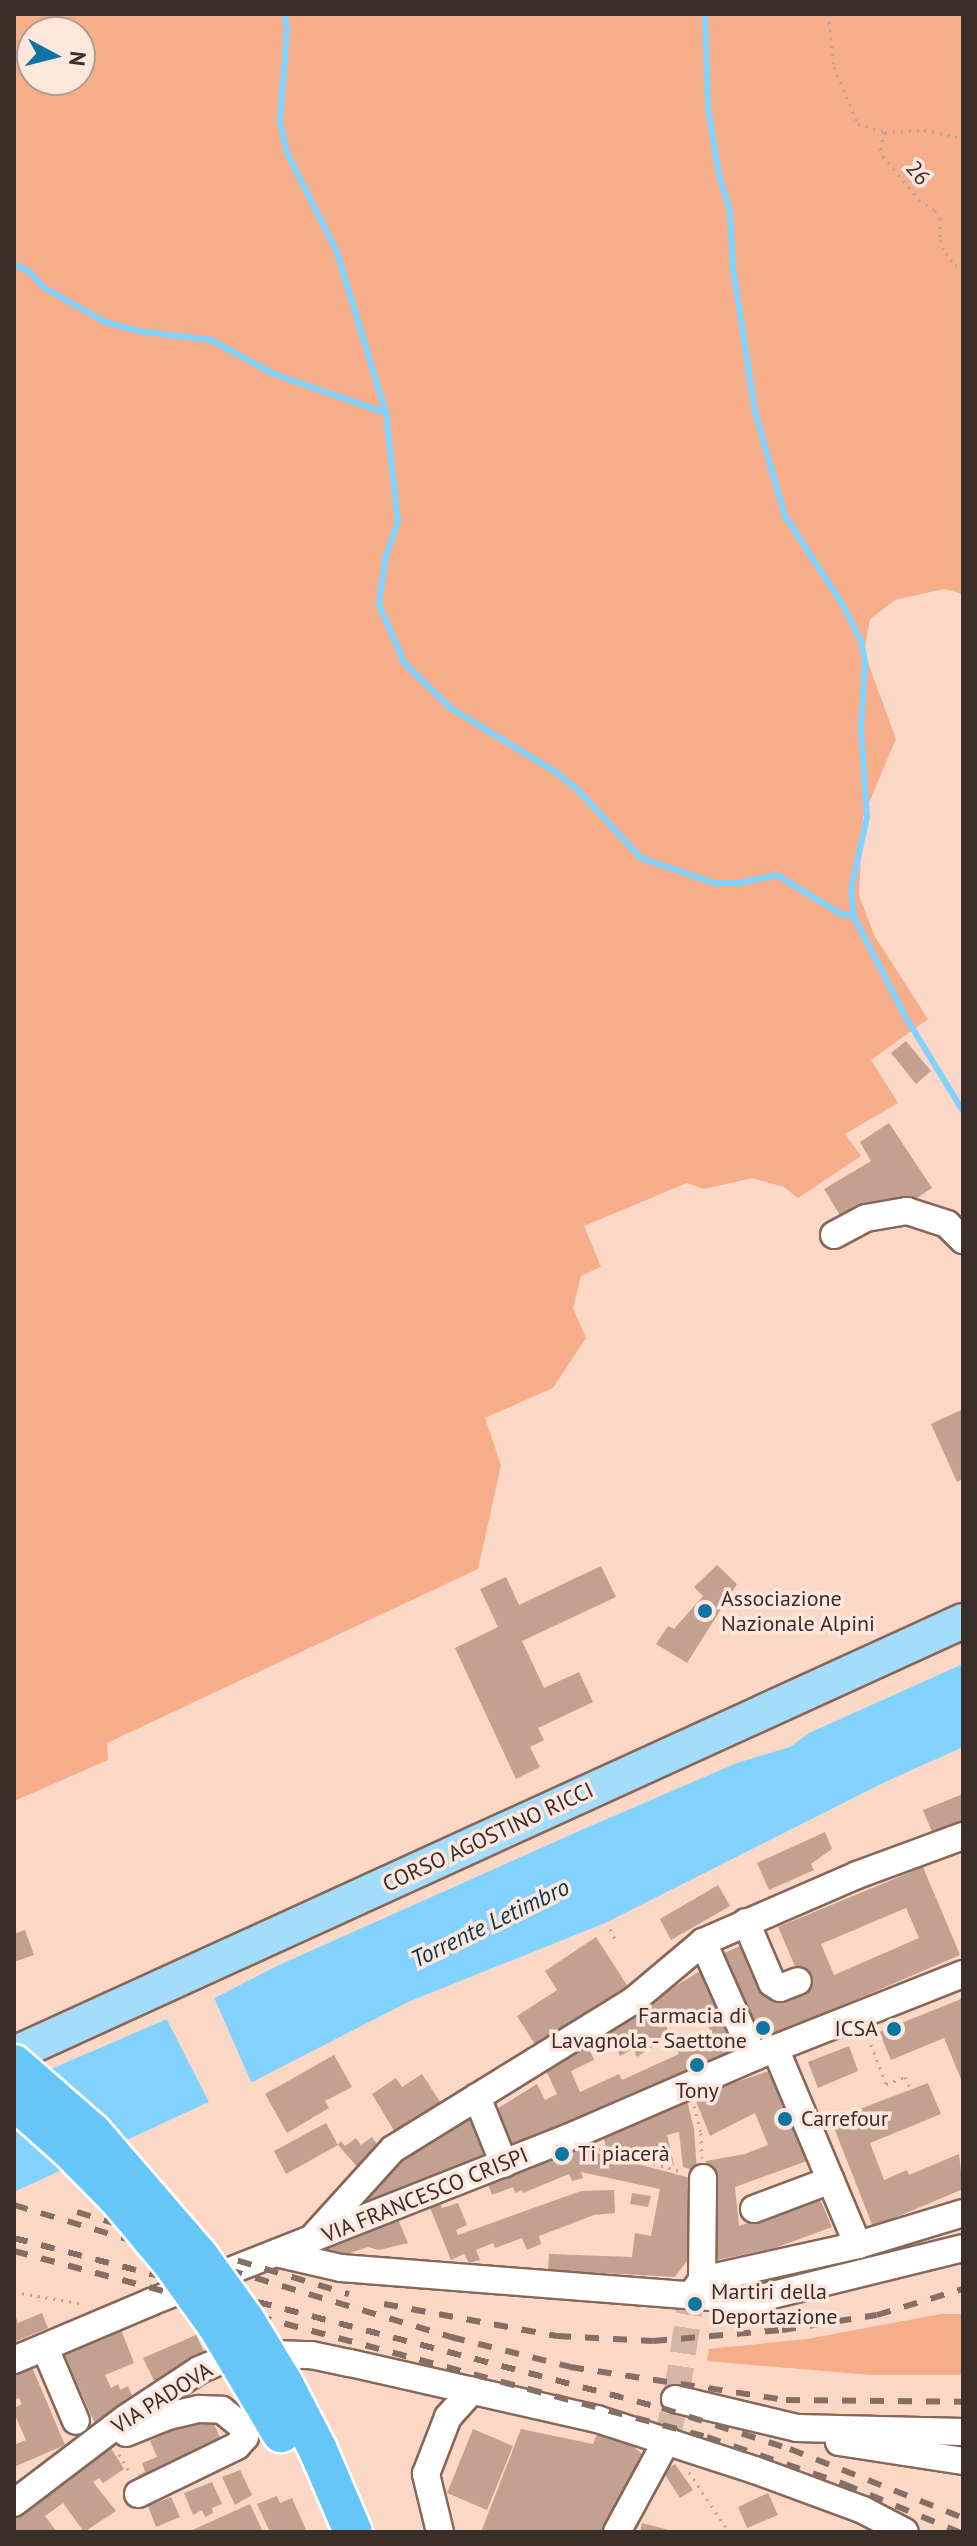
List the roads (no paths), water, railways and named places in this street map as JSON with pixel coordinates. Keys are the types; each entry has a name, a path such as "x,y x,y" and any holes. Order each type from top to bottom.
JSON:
{"highway":[{"path":"14,2064 92,2132 199,2256 246,2321 284,2384 318,2450 353,2532"},
{"path":"14,2100 69,2149 121,2202 217,2326 283,2436 325,2532"}],"main road":[{"name":"CORSO AGOSTINO RICCI","path":"14,2054 963,1621"}],"street":[{"path":"834,1235 866,1218 907,1211 947,1224 963,1240"},
{"path":"310,2240 393,2149 634,2000 703,1942 857,1875 962,1836"},
{"path":"746,1922 772,1983 780,1988 798,1981"},
{"path":"703,1942 831,2180 858,2245"},
{"name":"VIA FRANCESCO CRISPI","path":"14,2360 151,2302 504,2164 764,2053 963,1974"},
{"path":"477,2097 504,2164"},
{"path":"703,2178 697,2287 710,2300 752,2300 963,2248"},
{"path":"754,2209 831,2180"},
{"path":"276,2253 341,2268 697,2287 858,2245 963,2213"},
{"path":"45,2348 76,2421"},
{"name":"VIA PADOVA","path":"14,2503 101,2444 199,2370 235,2355 311,2355 472,2390 670,2442 863,2510 905,2532"},
{"path":"440,2532 426,2474 448,2417 472,2390"},
{"path":"676,2399 797,2428 846,2444 963,2461"},
{"path":"101,2444 147,2423 199,2409 222,2410 244,2428 245,2437 237,2446 138,2494"},
{"path":"797,2428 963,2432"},
{"path":"617,2532 670,2442"}],"water":[{"name":"Torrente Letimbro","path":"963,1664 963,1747 885,1782 605,1923 408,2002 252,2082 14,2192 14,2085 211,2000 279,1965 586,1828 737,1763 790,1747 809,1733"}],"waterway":[{"path":"285,14 287,30 280,122 287,153 337,252 386,413 398,521 385,559 379,605 405,664 452,709 554,771 577,789 641,858 714,883 739,883 777,875 839,913 854,917"},
{"path":"705,14 708,108 719,175 730,211 733,268 755,412 785,516 843,605 861,641 865,662 861,729 867,817 851,890 854,917 905,1016 963,1111"},
{"path":"14,264 30,272 43,287 105,322 138,331 211,340 274,374 386,413"}],"tunnel":[{"path":"677,2392 692,2294"},
{"path":"667,2440 674,2407"}],"railway":[{"path":"14,2205 451,2337 570,2367 786,2400 963,2402"},
{"path":"77,2212 349,2294"},
{"path":"14,2238 662,2408 790,2449 963,2518"},
{"path":"14,2251 707,2437 844,2484 959,2532"},
{"path":"384,2304 557,2336 653,2341 782,2330 877,2315 963,2289"}],"place":[{"name":"Associazione Nazionale Alpini","path":"705,1611"},
{"name":"Farmacia di Lavagnola - Saettone","path":"763,2028"},
{"name":"ICSA","path":"894,2029"},
{"name":"Tony","path":"697,2065"},
{"name":"Carrefour","path":"785,2119"},
{"name":"Ti piacerà","path":"562,2154"},
{"name":"Martiri della Deportazione","path":"695,2304"}]}
